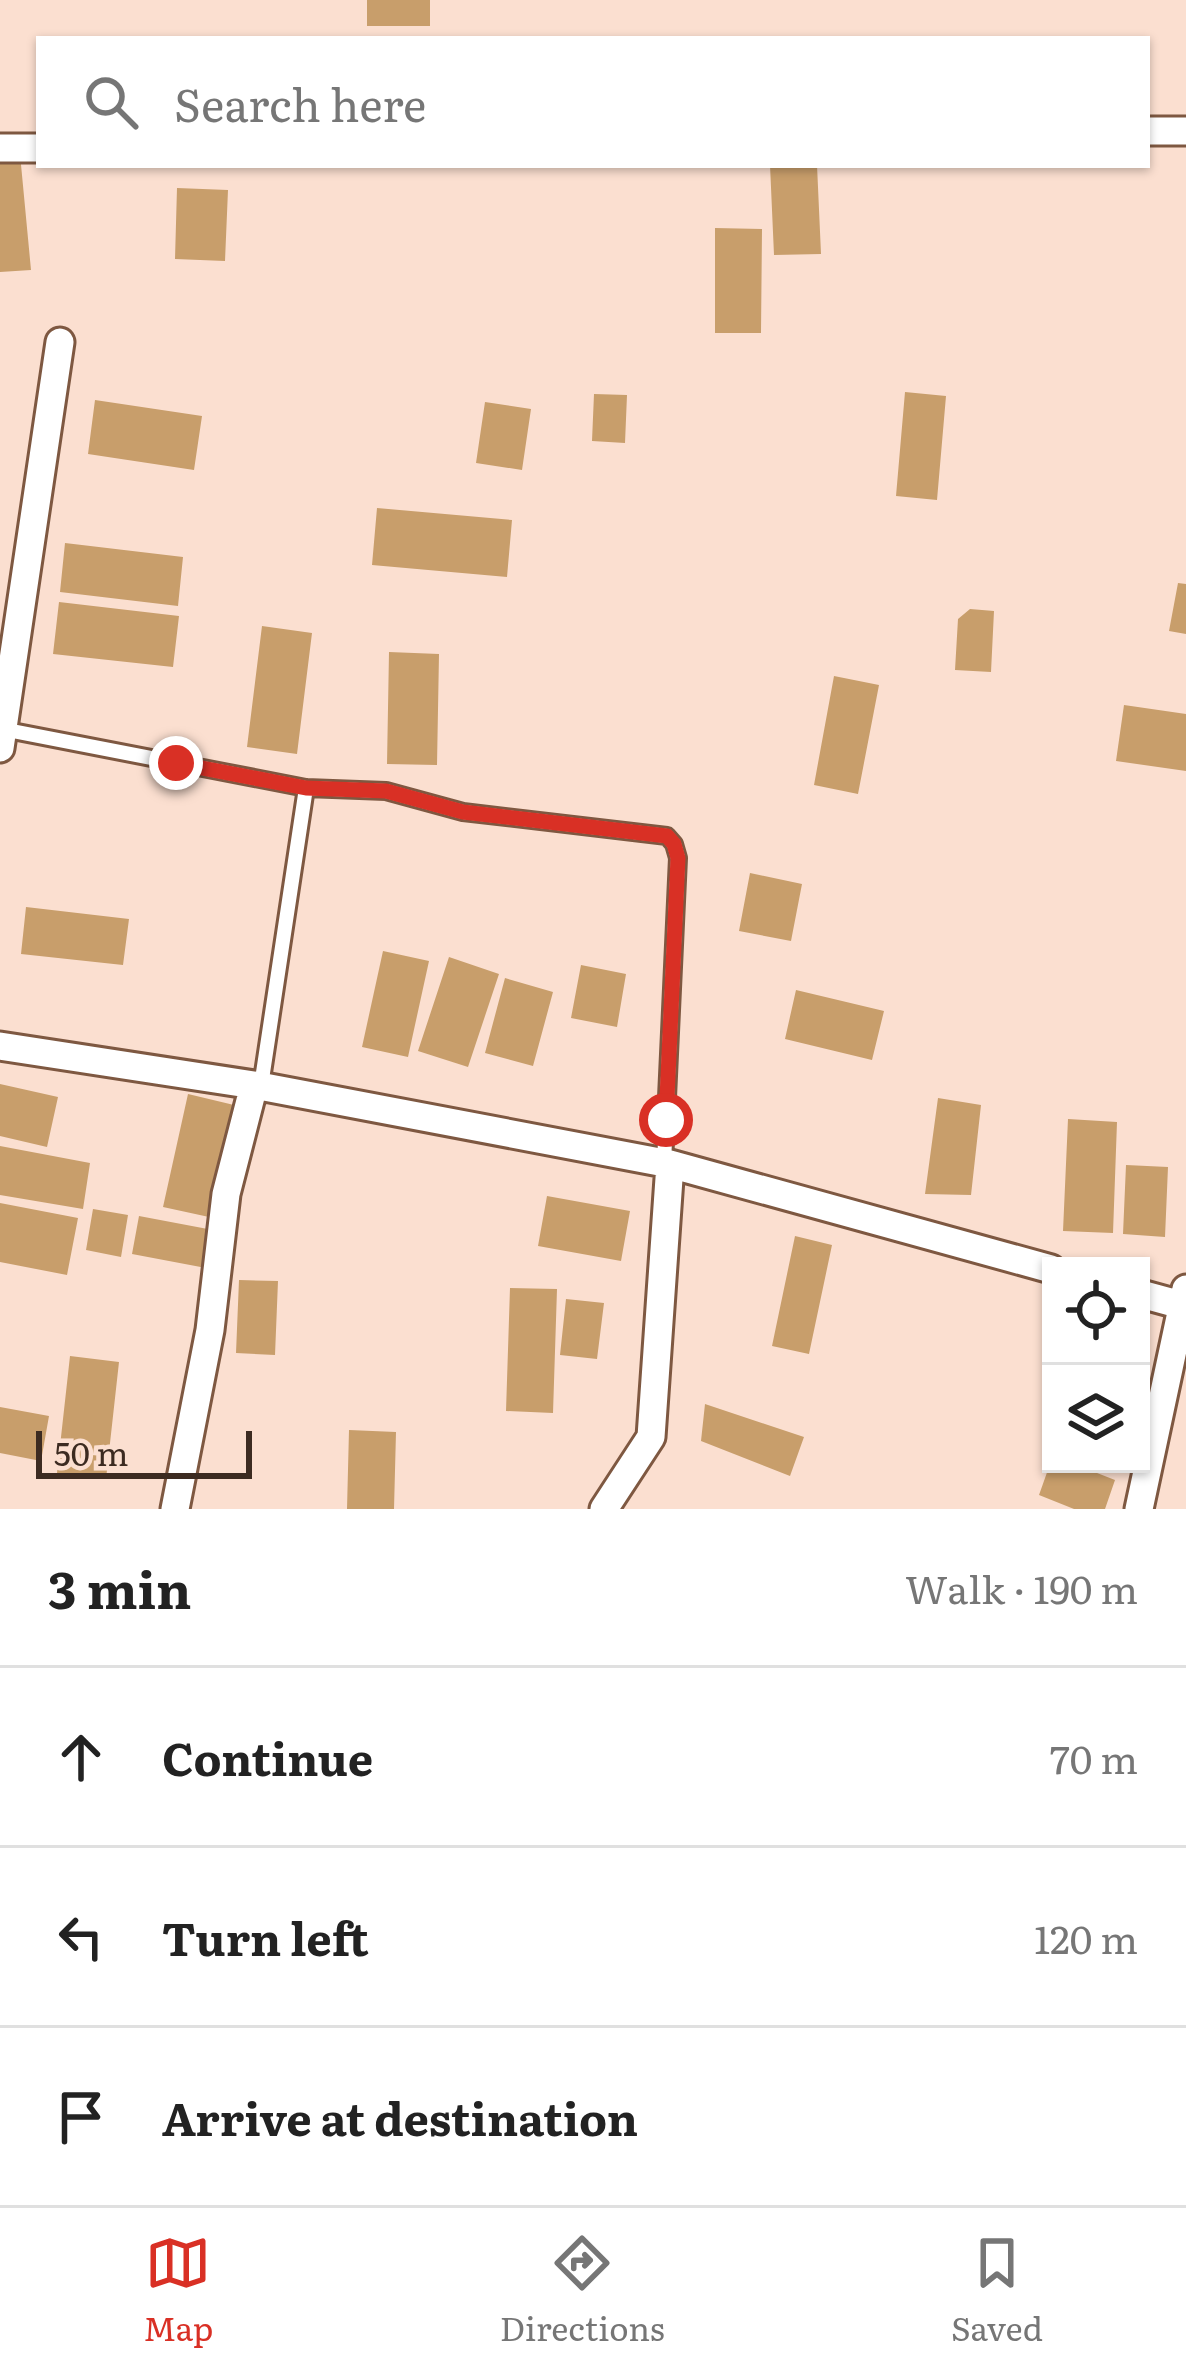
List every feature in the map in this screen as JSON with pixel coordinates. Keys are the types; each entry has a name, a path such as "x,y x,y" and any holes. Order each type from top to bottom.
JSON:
{"street":[{"path":"1150,131 1186,130"},
{"path":"0,148 36,148"},
{"path":"1,739 60,342"},
{"path":"0,1046 257,1085 667,1164 1042,1267"},
{"path":"175,1509 210,1330 226,1194 257,1085"},
{"path":"604,1509 652,1437 667,1164"},
{"path":"1139,1509 1183,1323 1186,1289"},
{"path":"1150,1300 1183,1323"}],"lane":[{"path":"1,739 306,788 386,791 463,812 667,836 678,858 667,1164"},
{"path":"257,1085 306,788"}],"building":[{"path":"367,0 430,0 430,26 367,26"},
{"path":"20,154 31,270 0,272 0,155"},
{"path":"770,168 817,168 821,254 774,255"},
{"path":"177,188 228,190 225,261 175,259"},
{"path":"715,228 762,229 761,333 715,333"},
{"path":"905,392 946,396 937,500 896,496"},
{"path":"594,394 627,395 625,443 592,441"},
{"path":"95,400 202,416 194,470 88,454"},
{"path":"485,402 531,409 522,470 476,463"},
{"path":"377,508 512,520 507,577 372,565"},
{"path":"65,543 183,557 178,606 60,592"},
{"path":"1178,583 1186,584 1186,634 1169,631"},
{"path":"59,602 179,616 173,667 53,654"},
{"path":"970,609 994,611 991,672 955,670 958,619"},
{"path":"262,626 312,633 297,754 247,747"},
{"path":"389,652 439,654 437,765 387,764"},
{"path":"834,676 879,685 858,794 814,785"},
{"path":"1124,705 1186,714 1186,771 1116,761"},
{"path":"750,873 802,884 791,941 739,931"},
{"path":"26,907 129,919 123,965 21,954"},
{"path":"383,951 429,961 408,1057 362,1047"},
{"path":"449,957 499,974 468,1067 418,1051"},
{"path":"581,965 626,974 617,1027 571,1018"},
{"path":"505,978 553,992 533,1066 485,1053"},
{"path":"796,990 884,1011 872,1060 785,1039"},
{"path":"0,1084 58,1097 47,1147 0,1136"},
{"path":"188,1094 234,1105 209,1217 163,1207"},
{"path":"938,1098 981,1105 971,1195 925,1194"},
{"path":"1068,1119 1117,1122 1113,1233 1063,1231"},
{"path":"0,1146 90,1163 83,1209 0,1195"},
{"path":"1126,1165 1168,1167 1165,1237 1123,1234"},
{"path":"547,1196 630,1211 621,1261 538,1246"},
{"path":"0,1203 78,1218 67,1275 0,1262"},
{"path":"93,1209 128,1215 121,1257 86,1250"},
{"path":"139,1216 213,1230 206,1268 132,1254"},
{"path":"795,1236 832,1245 809,1354 772,1346"},
{"path":"239,1280 278,1281 275,1355 236,1353"},
{"path":"510,1288 557,1289 553,1413 506,1411"},
{"path":"566,1299 604,1303 597,1359 560,1355"},
{"path":"70,1356 119,1362 106,1479 57,1473"},
{"path":"705,1404 804,1437 790,1476 701,1441"},
{"path":"0,1407 49,1416 41,1461 0,1453"},
{"path":"349,1430 396,1432 394,1509 347,1509"},
{"path":"1047,1473 1097,1473 1115,1480 1105,1509 1074,1509 1039,1495"}],"route":[{"path":"176,763 306,788 386,791 463,812 667,836 678,858 666,1120"}]}
